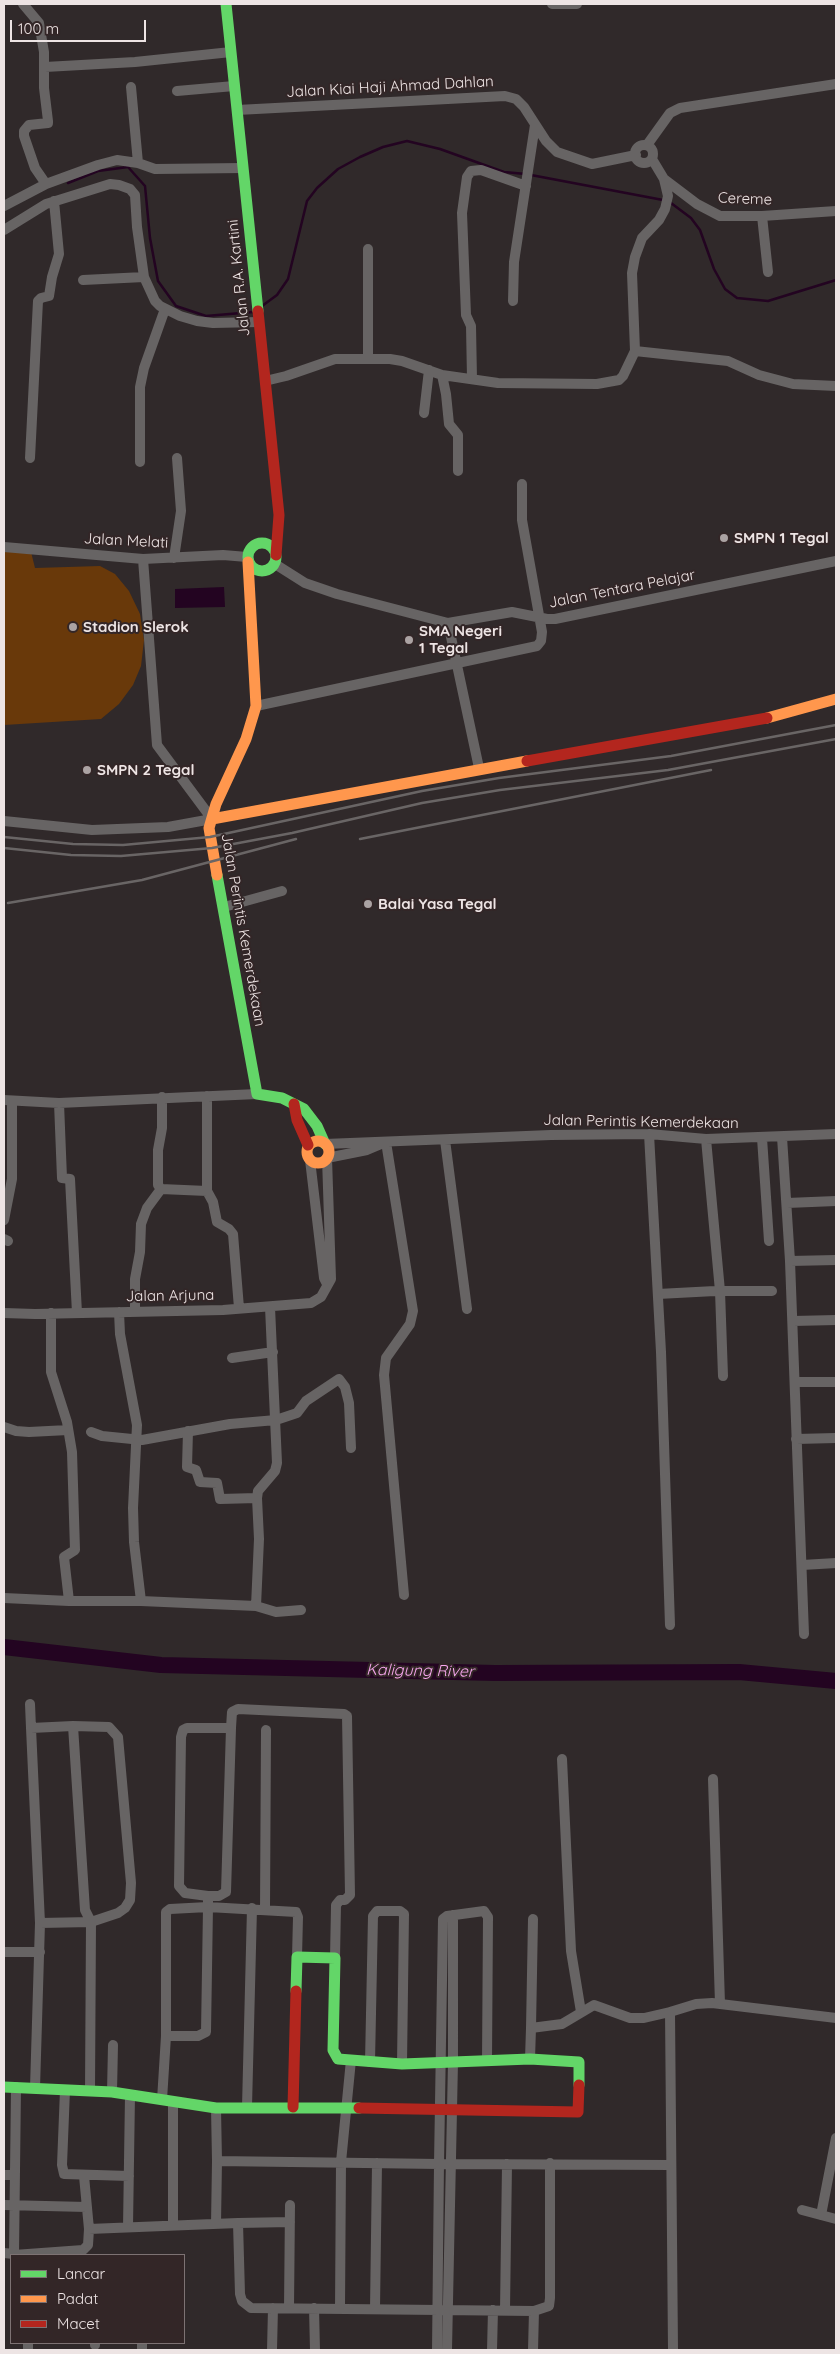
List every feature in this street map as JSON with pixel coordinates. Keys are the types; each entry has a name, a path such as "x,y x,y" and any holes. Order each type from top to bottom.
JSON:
{"street":[{"path":"23,4 39,23 48,123 29,125 24,131 24,136 35,168 46,184"},
{"name":"Jalan R.A. Kartini","path":"226,4 278,516 274,562"},
{"path":"552,4 577,4"},
{"path":"44,68 135,62 231,52"},
{"path":"636,156 640,146 647,145 670,113 680,108 836,84"},
{"path":"177,92 234,86"},
{"path":"131,87 138,163"},
{"name":"Jalan Kiai Haji Ahmad Dahlan","path":"237,110 506,96 516,99 524,107 546,141 557,152 578,161 592,164 636,156 642,163 652,159"},
{"path":"512,301 514,262 535,125"},
{"path":"265,381 286,376 334,359 368,359 402,361 442,374 519,385 613,382 622,376 635,351 632,282 635,257 642,238 659,220 665,209 668,196 664,179 652,159 653,152 647,145"},
{"path":"4,206 46,184 117,160 138,163 155,169 243,168"},
{"path":"472,379 471,326 466,315 462,212 467,177 471,171 481,170 526,182"},
{"name":"Cereme","path":"664,179 713,214 720,216 762,216 836,211"},
{"path":"4,230 26,215 54,201 110,184 130,189 135,195 136,201 137,227 144,277 155,301 165,309 197,321 213,323 258,320"},
{"path":"30,458 38,302 41,298 50,296 52,277 59,254 54,201"},
{"path":"762,216 768,272"},
{"path":"368,249 368,359"},
{"path":"83,280 144,277"},
{"path":"140,462 140,387 144,368 165,309"},
{"path":"635,351 728,361 745,367 759,375 793,384 836,386"},
{"path":"424,413 429,370"},
{"path":"442,374 449,424 458,435 458,471"},
{"path":"174,558 181,511 176,458"},
{"path":"256,706 537,646 541,641 539,617 522,520 522,484"},
{"path":"258,543 268,544 275,550 274,562 268,570 258,571 248,560 250,548 270,532 278,516"},
{"name":"Jalan Melati","path":"4,547 143,559 223,555 248,560"},
{"path":"143,559 157,745 212,819"},
{"name":"Jalan Perintis Kemerdekaan","path":"248,560 256,706 246,739 216,804 210,837 257,1094"},
{"name":"Jalan Tentara Pelajar","path":"274,562 305,583 337,594 448,623 512,612 556,619 836,561"},
{"path":"249,601 258,579 274,562"},
{"path":"448,623 455,664 479,768"},
{"path":"4,821 92,830 168,827 240,815 479,768 781,715 836,700"},
{"path":"224,907 282,890"},
{"path":"4,1220 12,1179 8,1101 59,1103 162,1097 257,1094 278,1096 294,1104 304,1109 311,1117 328,1149 331,1279 327,1284 324,1278 310,1160 307,1154 308,1146 297,1120 294,1104"},
{"path":"207,1096 207,1191 213,1202 218,1222 233,1234 239,1308"},
{"path":"161,1189 157,1179 162,1128 162,1097"},
{"path":"59,1103 62,1178 70,1179 77,1312"},
{"path":"650,1134 670,1625"},
{"name":"Jalan Perintis Kemerdekaan","path":"308,1146 318,1141 325,1144 551,1135 650,1134 706,1139 836,1134"},
{"path":"782,1137 793,1321 804,1634"},
{"path":"762,1138 769,1241"},
{"path":"706,1139 720,1291 723,1376"},
{"path":"445,1140 467,1309"},
{"path":"386,1142 413,1311 410,1324 386,1358 384,1375 404,1595"},
{"name":"Jalan Perintis Kemerdekaan","path":"310,1160 317,1162 327,1158 368,1150 386,1142"},
{"path":"161,1189 207,1191"},
{"path":"135,1312 135,1279 140,1252 142,1224 147,1208 161,1189"},
{"path":"787,1203 836,1201"},
{"path":"790,1261 836,1260"},
{"name":"Jalan Arjuna","path":"4,1313 135,1312 270,1307 311,1303 321,1297 327,1284"},
{"path":"658,1294 772,1291"},
{"path":"256,1606 259,1540 258,1491 275,1471 277,1463 270,1307"},
{"path":"119,1312 120,1334 137,1426 133,1508 134,1542 141,1601"},
{"path":"51,1313 51,1372 68,1430 72,1460 75,1550 64,1558 69,1601"},
{"path":"793,1321 836,1320"},
{"path":"232,1358 273,1352"},
{"path":"91,1432 102,1436 137,1440 230,1424 276,1420 297,1413 306,1401 340,1379 346,1387 349,1403 351,1448"},
{"path":"794,1382 836,1382"},
{"path":"4,1427 16,1431 29,1432 68,1430"},
{"path":"188,1431 187,1467 196,1470 200,1482 217,1483 220,1499 257,1498"},
{"path":"796,1439 836,1438"},
{"path":"802,1564 836,1563"},
{"path":"4,1598 256,1606 276,1612 301,1610"},
{"path":"30,1704 40,1923 36,2088"},
{"path":"4,2087 112,2092 168,2102 216,2108 446,2108 578,2112 579,2062 530,2059 402,2064 338,2059 334,2054 336,1905 340,1900 346,1900 350,1895 348,1716 344,1714 238,1709 232,1712 226,1892 208,1901 170,1910 165,1914 166,2036 168,2102 173,2225"},
{"path":"73,1726 84,1910 91,1922 90,2092"},
{"path":"31,1728 109,1727 116,1732 123,1787 131,1883 130,1900 125,1908 118,1913 91,1922 40,1923"},
{"path":"231,1728 187,1728 183,1730 181,1737 179,1886 184,1893 208,1901 296,1912 298,1917 293,2107"},
{"path":"265,1909 266,1730"},
{"path":"562,1759 571,1951 581,2012"},
{"path":"713,1779 720,2004"},
{"path":"166,2036 198,2036 206,2032 208,1901"},
{"path":"247,2107 252,1908"},
{"path":"370,2062 373,1916 377,1911 400,1911 404,1914 402,2064"},
{"path":"447,2350 442,2309 438,2209 439,2164 446,2108 448,2062 443,1919 453,1915 484,1912 488,1917 487,2062"},
{"path":"530,2059 533,1919"},
{"path":"4,1952 40,1952"},
{"path":"297,1957 335,1958"},
{"path":"531,2028 562,2024 573,2020 581,2012 594,2005 602,2006 630,2018 644,2018 696,2004 720,2004 836,2018"},
{"path":"670,2012 672,2350"},
{"path":"112,2092 113,2044"},
{"path":"340,2308 341,2162 350,2060"},
{"path":"16,2087 15,2205 11,2254 83,2250 88,2245 89,2229 84,2176"},
{"path":"65,2090 63,2170 66,2176 129,2176"},
{"path":"128,2227 130,2095"},
{"path":"216,2108 216,2224"},
{"path":"437,2350 450,2209 451,2164 446,2108"},
{"path":"821,2215 836,2138"},
{"path":"217,2161 671,2165"},
{"path":"375,2309 377,2162"},
{"path":"238,2223 240,2294 242,2301 251,2308 534,2310 549,2306 550,2298 550,2163"},
{"path":"505,2310 507,2164"},
{"path":"4,2175 15,2175"},
{"path":"4,2205 87,2207"},
{"path":"289,2308 290,2205"},
{"path":"438,2209 450,2209"},
{"path":"802,2210 836,2219"},
{"path":"89,2229 290,2222"},
{"path":"272,2308 272,2350"},
{"path":"314,2308 314,2350"},
{"path":"492,2350 493,2310"},
{"path":"533,2350 534,2310"}],"shaded area":[{"name":"Stadion Slerok","path":"4,547 30,548 35,568 100,566 115,574 129,591 140,614 144,640 141,666 133,685 119,704 101,719 4,725"},
{"path":"224,587 225,607 175,608 175,589"}],"waterway":[{"path":"262,306 277,295 288,279 307,201 317,188 338,169 360,157 383,147 407,141 440,149 504,172 526,174"},
{"path":"68,183 98,171 128,167 145,186 150,238 158,281 176,306 206,316 253,312"},
{"path":"531,175 663,200"},
{"path":"671,203 691,218 700,230 714,269 725,289 737,298 768,301 836,280"},
{"name":"Kaligung River","path":"4,1647 161,1665 495,1673 739,1672 836,1681"}],"railway":[{"path":"4,837 73,844 123,845 210,837 422,791 499,778 671,756 836,725"},
{"path":"4,848 71,855 121,856 212,848 292,833 422,803 500,790 668,770 836,739"},
{"path":"360,839 711,770"},
{"path":"8,903 142,880 296,839"}],"traffic: fast":[{"path":"226,4 258,311"},
{"path":"262,543 272,547 276,557 272,567 262,571 252,567 248,557 252,547 262,543"},
{"path":"217,875 257,1094 282,1098 304,1109 317,1126 325,1144"},
{"path":"296,1991 297,1957 335,1958 333,2050 338,2059 402,2064 530,2059 579,2062 579,2085"},
{"path":"4,2087 112,2092 216,2108 359,2108"}],"traffic: slow":[{"path":"217,875 209,828 216,804 246,739 256,706 248,562"},
{"path":"767,718 836,699"},
{"path":"212,819 527,761"},
{"path":"318,1141 326,1144 329,1152 326,1160 318,1163 310,1160 307,1152 310,1144 318,1141"}],"traffic: jam":[{"path":"258,311 279,515 276,555"},
{"path":"527,761 767,718"},
{"path":"294,1104 297,1120 308,1145"},
{"path":"293,2107 296,1991"},
{"path":"359,2108 578,2112 579,2085"}],"place":[{"name":"SMPN 1 Tegal","path":"724,538"},
{"name":"Stadion Slerok","path":"73,627"},
{"name":"SMA Negeri 1 Tegal","path":"409,640"},
{"name":"SMPN 2 Tegal","path":"87,770"},
{"name":"Balai Yasa Tegal","path":"368,904"}]}
